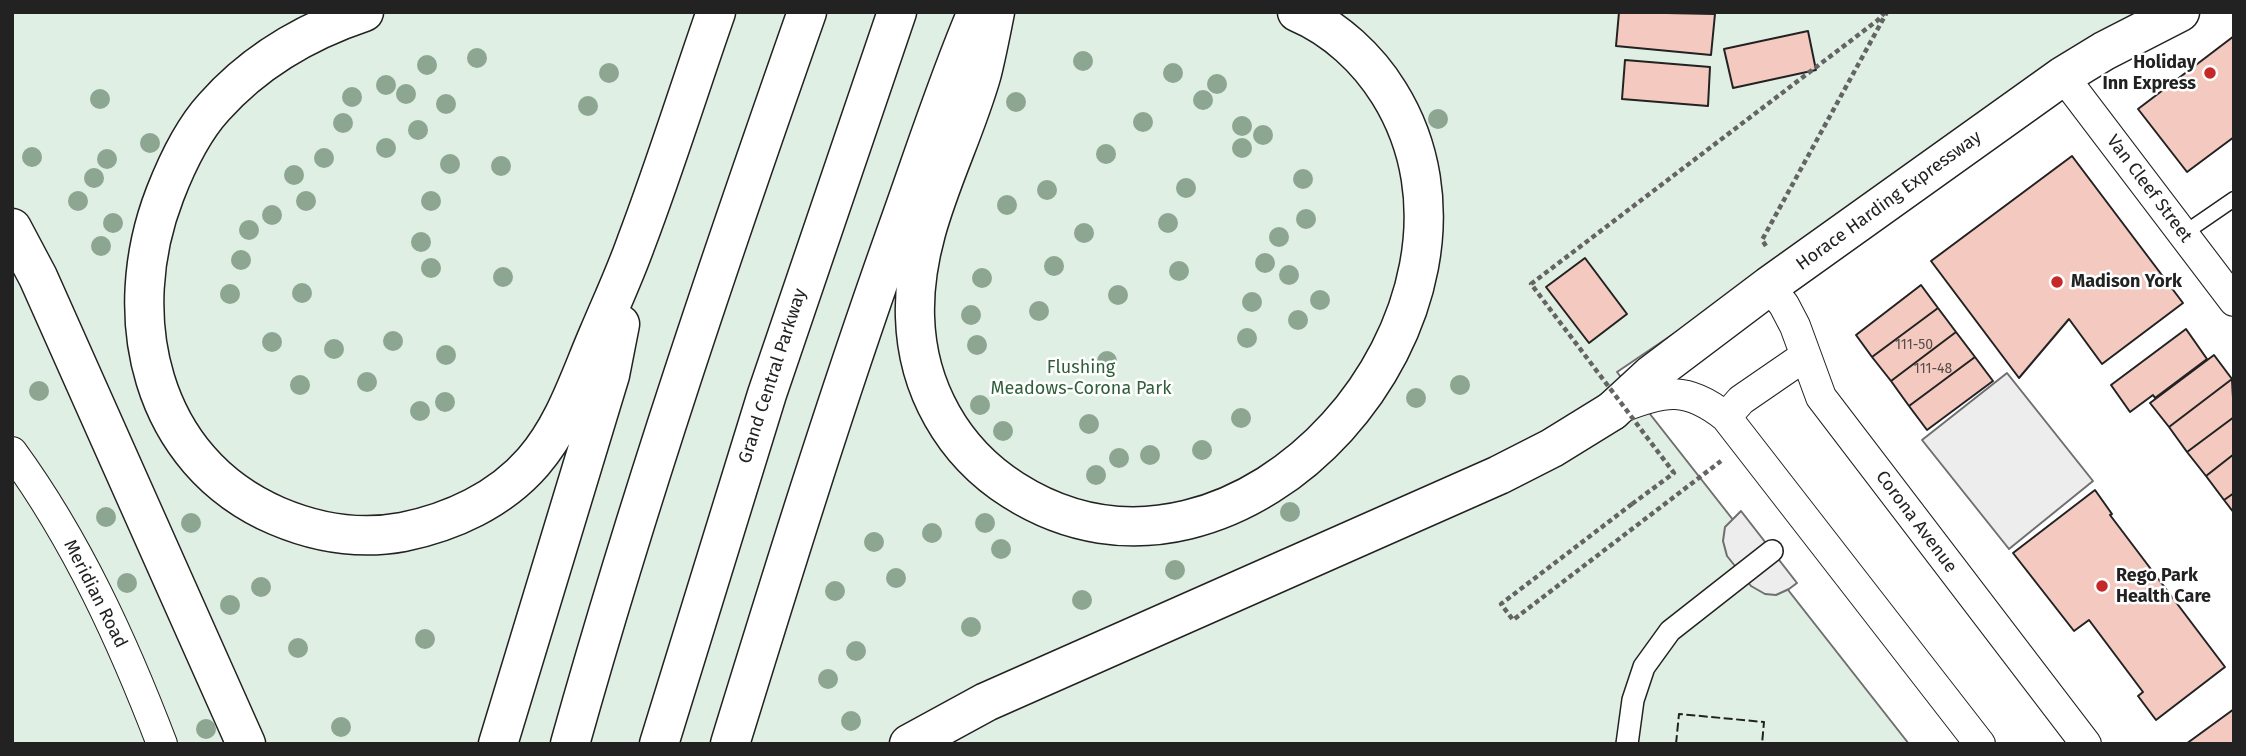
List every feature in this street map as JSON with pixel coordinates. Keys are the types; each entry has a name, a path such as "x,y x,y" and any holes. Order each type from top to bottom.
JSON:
{"main road":[{"path":"364,12 334,22 268,59 239,82 212,109 190,141 174,172 150,240 144,282 144,321 148,356 157,388 185,443 206,468 231,490 260,509 290,522 323,532 383,536 417,529 480,505 530,465 562,421 636,243 716,12"},
{"path":"570,744 661,444 734,220 807,12"},
{"name":"Grand Central Parkway","path":"659,744 767,394 897,12"},
{"path":"730,744 806,497 864,322 956,60 977,12"},
{"path":"995,12 982,74 934,203 918,264 915,319 925,380 937,409 954,433 973,459 996,479 1027,499 1058,512 1092,523 1124,527 1196,519 1253,495 1282,475 1312,452 1338,427 1357,403 1376,377 1404,318 1420,260 1425,225 1421,173 1410,135 1380,78 1360,56 1335,34 1297,12"},
{"name":"Horace Harding Expressway","path":"909,744 986,702 1499,475 1552,448 1612,411 1651,375 1769,286 2063,76 2104,51 2180,12"},
{"path":"12,228 38,277 246,744"},
{"path":"498,744 610,375 636,243"}],"street":[{"name":"Van Cleef Street","path":"2063,76 2234,301"},
{"name":"Corona Avenue","path":"1769,286 1784,305 1795,326 1821,397 2086,744"},
{"path":"1726,417 1741,400 1805,356"},
{"path":"1612,411 1641,400 1671,394 1694,396 1726,417 1980,744"},
{"name":"Meridian Road","path":"12,452 46,502 102,602 162,744"},
{"path":"1627,744 1633,700 1644,667 1670,631 1772,551"}],"lane":[{"path":"2183,234 2234,199"}],"path":[{"path":"1768,249 1762,240 1886,12"},
{"path":"1721,463 1513,620 1501,604 1674,473 1531,284 1886,12"}],"green space":[{"name":"Flushing Meadows-Corona Park","path":"12,12 2150,12 1617,372 1909,744 12,744"}],"shaded area":[{"path":"2007,373 2093,481 2009,549 1922,440"},
{"path":"1741,511 1797,583 1789,589 1776,595 1765,594 1751,586 1727,556 1723,541 1725,527"}],"building":[{"path":"1619,12 1715,14 1711,55 1616,46"},
{"path":"1808,31 1816,70 1733,88 1724,49"},
{"name":"Holiday Inn Express","path":"2234,36 2234,137 2187,172 2138,109"},
{"path":"1625,60 1710,67 1708,106 1622,99"},
{"name":"Madison York","path":"2072,156 2183,303 2102,364 2069,319 2019,378 1931,261"},
{"path":"1585,258 1627,314 1589,343 1546,287"},
{"path":"1921,285 1938,308 1872,357 1856,335"},
{"path":"1938,308 1956,332 1891,381 1872,357"},
{"path":"2186,329 2207,359 2155,398 2153,395 2130,412 2111,385"},
{"path":"1956,332 1975,357 1909,406 1891,381"},
{"path":"2214,355 2232,379 2169,427 2150,403"},
{"path":"1975,357 1993,381 1927,430 1909,406"},
{"path":"2232,379 2234,417 2187,452 2169,427"},
{"path":"2234,417 2234,454 2206,476 2187,452"},
{"path":"2234,454 2234,493 2224,500 2206,476"},
{"name":"Rego Park Health Care","path":"2095,490 2112,514 2110,515 2225,667 2156,720 2138,696 2143,692 2089,620 2074,631 2013,553"},
{"path":"2234,493 2234,513 2224,500"},
{"path":"2234,709 2234,744 2186,744"}],"fence":[{"path":"1676,744 1679,714 1764,722 1762,744"}],"place":[{"name":"Holiday Inn Express","path":"2210,73"},
{"name":"Madison York","path":"2057,282"},
{"name":"Rego Park Health Care","path":"2102,586"}]}
